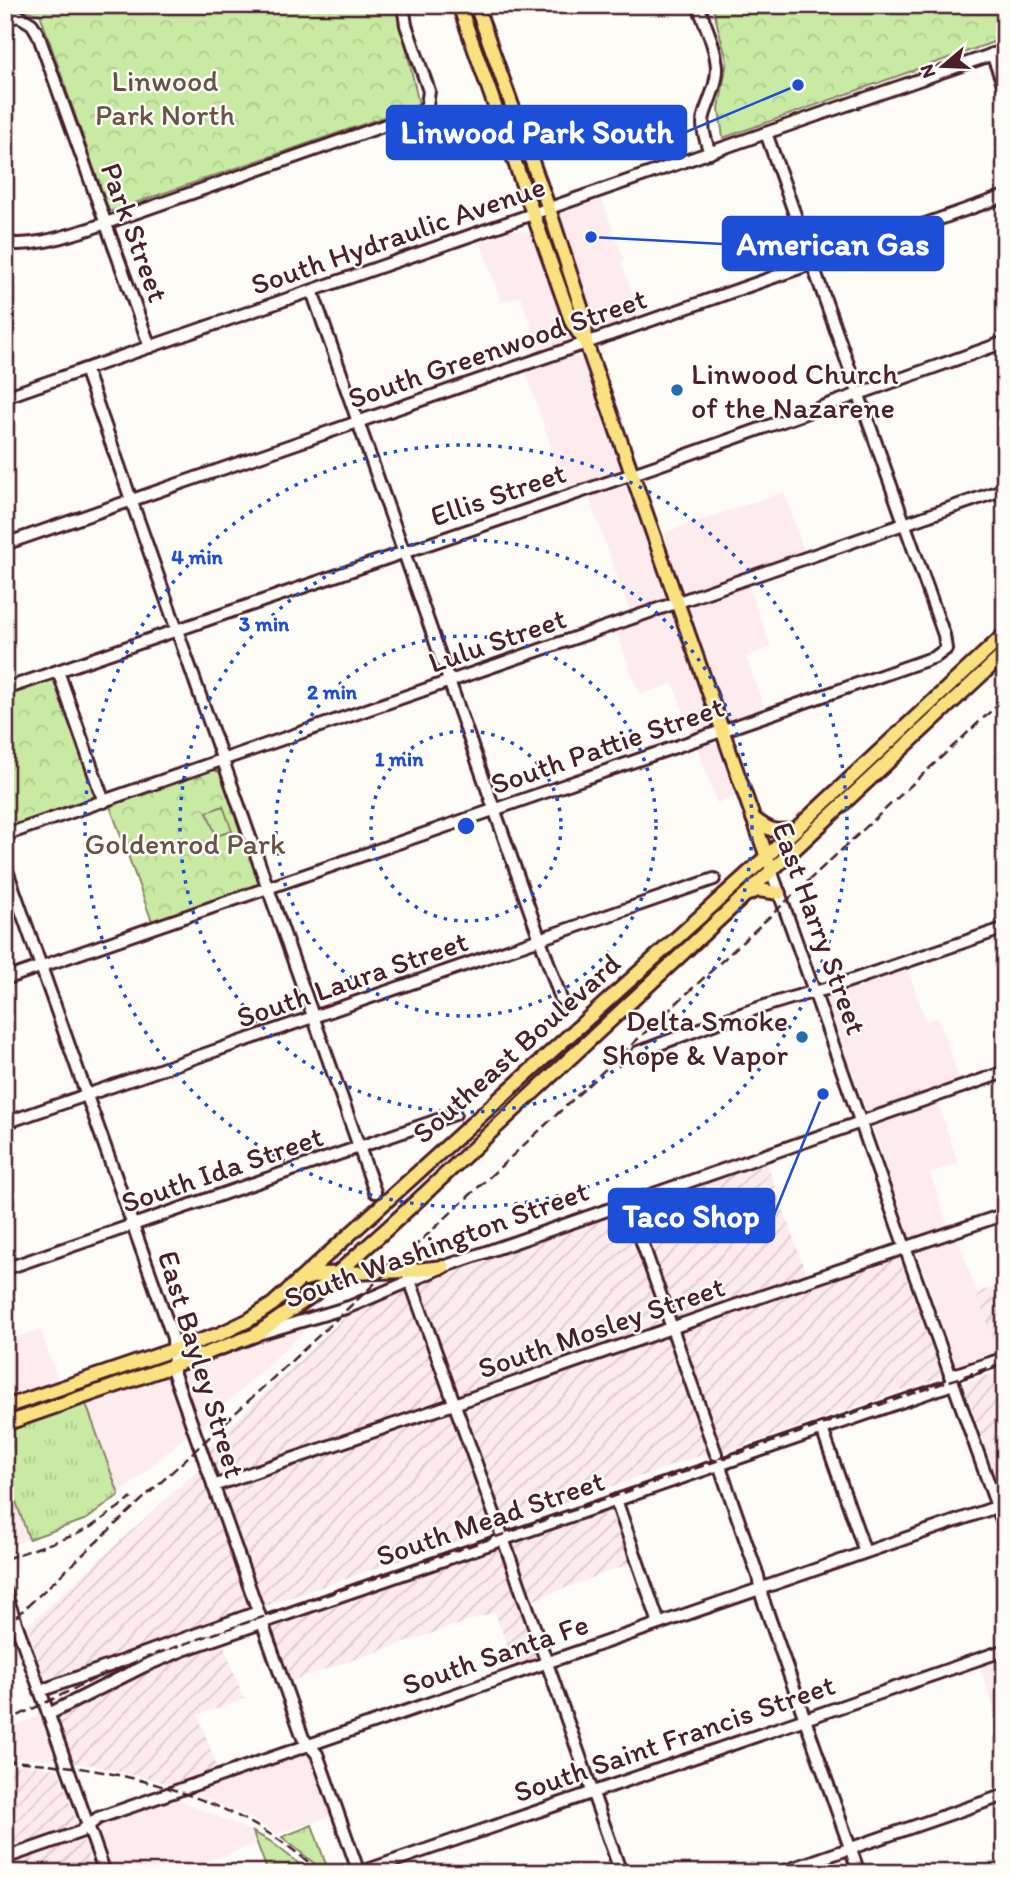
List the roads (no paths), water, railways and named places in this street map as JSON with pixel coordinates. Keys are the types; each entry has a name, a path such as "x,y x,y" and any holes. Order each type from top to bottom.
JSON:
{"main road":[{"name":"East Harry Street","path":"459,5 572,323 586,344 771,870"},
{"name":"East Harry Street","path":"476,5 585,319 586,344"},
{"name":"Southeast Boulevard","path":"5,1407 220,1334 249,1320 273,1304 766,857 1005,635"},
{"name":"Southeast Boulevard","path":"255,1335 339,1273 1005,653"},
{"path":"753,818 770,831 796,829"},
{"path":"741,898 758,890 779,893"},
{"path":"298,1282 312,1276 339,1273 409,1276 443,1267"},
{"name":"South Washington Street","path":"5,1424 255,1335"}],"street":[{"path":"6,243 46,242 420,113 427,105 429,91 406,25 403,5"},
{"path":"698,5 717,67 716,83 704,118 704,134 710,153"},
{"name":"Park Street","path":"5,19 19,16 32,24 38,34 150,347"},
{"name":"South Hydraulic Avenue","path":"5,397 1005,50"},
{"path":"992,54 1005,89"},
{"path":"766,134 904,523"},
{"name":"South Greenwood Street","path":"5,544 1005,196"},
{"path":"312,291 561,999"},
{"name":"Ellis Street","path":"5,689 632,474 1005,342"},
{"path":"85,369 375,1192"},
{"name":"Lulu Street","path":"5,835 1005,489"},
{"name":"South Pattie Street","path":"5,979 935,657 946,649 944,635 904,523"},
{"path":"58,671 104,802"},
{"name":"East Bayley Street","path":"5,865 173,1338 174,1374 213,1486 303,1738 317,1754 359,1873"},
{"name":"East Harry Street","path":"771,870 952,1380 1001,1506 1005,1529"},
{"name":"South Laura Street","path":"5,1123 714,879"},
{"path":"638,1052 1005,928"},
{"name":"South Washington Street","path":"443,1267 1005,1072"},
{"name":"South Ida Street","path":"5,1269 455,1114"},
{"path":"628,1202 859,1873"},
{"name":"South Mosley Street","path":"213,1486 1005,1214"},
{"path":"409,1276 621,1873"},
{"name":"South Washington Street","path":"255,1335 349,1307 409,1276"},
{"name":"South Mead Street","path":"40,1690 503,1539 616,1500 718,1459 822,1429 1005,1358"},
{"path":"822,1429 865,1552"},
{"path":"616,1500 659,1623"},
{"name":"South Santa Fe","path":"5,1858 80,1832 98,1818 1001,1506"},
{"path":"5,1592 105,1873"},
{"name":"South Mead Street","path":"49,1714 165,1657 260,1618"},
{"name":"South Saint Francis Street","path":"359,1873 1005,1650"},
{"path":"779,1873 1005,1795"}],"railway":[{"path":"5,1627 1005,698"},
{"path":"5,1722 105,1674 158,1653 1005,1362"},
{"path":"5,1559 75,1535 132,1498"},
{"path":"5,1761 90,1770 173,1790 252,1823 288,1846 321,1873"}],"place":[{"name":"Linwood Park South","path":"798,85"},
{"name":"American Gas","path":"591,237"},
{"name":"Linwood Church of the Nazarene","path":"677,390"},
{"name":"Delta Smoke Shope & Vapor","path":"802,1037"},
{"name":"Taco Shop","path":"823,1094"}],"park label":[{"name":"Linwood Park North","path":"165,97"},
{"name":"Goldenrod Park","path":"185,843"}]}
